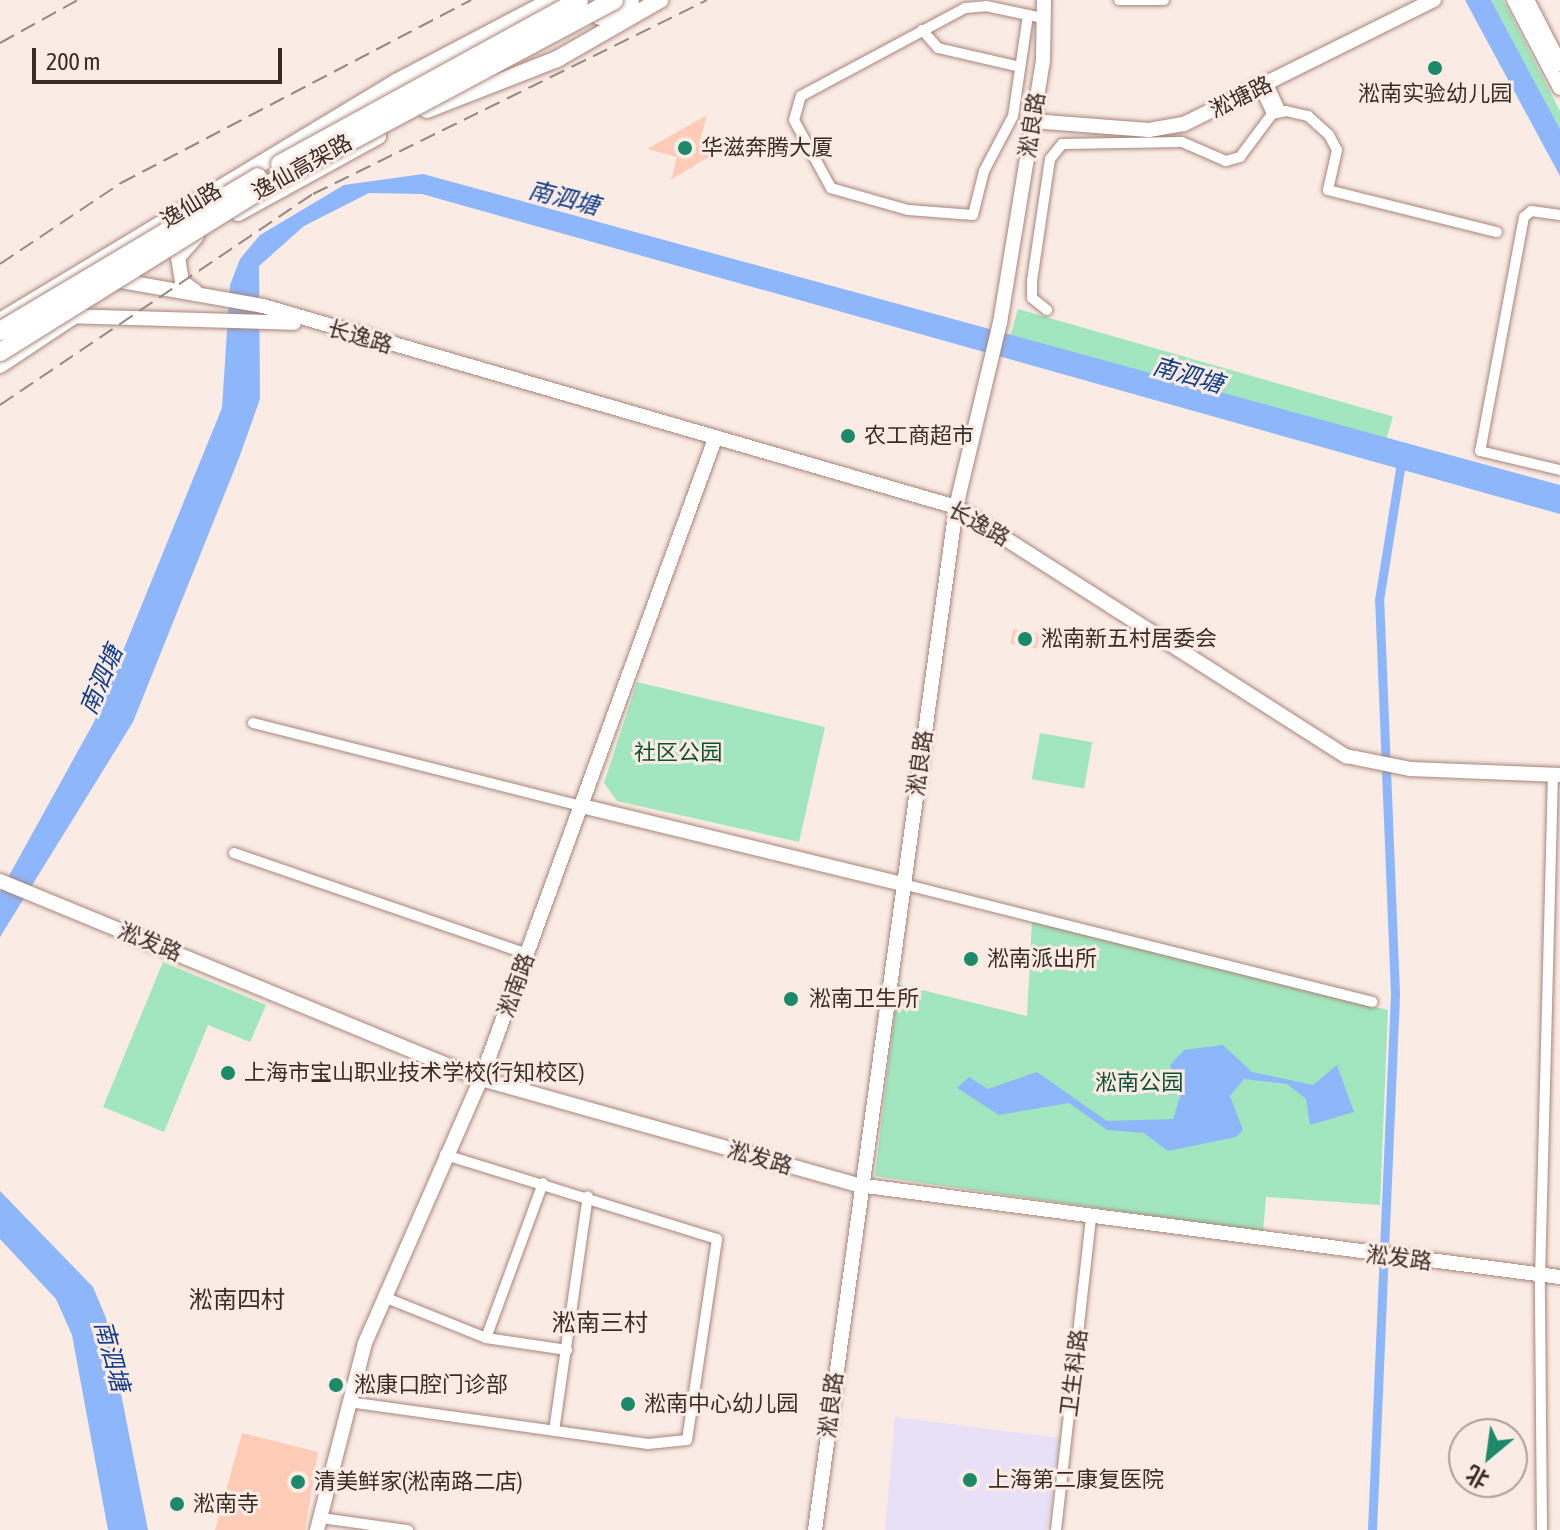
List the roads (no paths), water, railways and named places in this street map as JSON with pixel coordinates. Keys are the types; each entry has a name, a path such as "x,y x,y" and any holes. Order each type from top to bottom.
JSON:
{"highway":[{"name":"逸仙高架路","path":"0,331 229,193 579,0"},
{"name":"逸仙高架路","path":"0,352 270,184 614,0"},
{"path":"458,94 630,0"}],"main road":[{"name":"逸仙路","path":"0,321 396,82 552,0"},
{"name":"逸仙路","path":"458,94 523,43 605,0"},
{"name":"逸仙路","path":"0,365 197,236 458,94 557,59 660,0"}],"street":[{"name":"淞良路","path":"815,1530 858,1185 956,507 1000,323 1032,121 1045,19 1044,0"},
{"path":"1119,0 1164,0"},
{"name":"淞塘路","path":"1032,121 1149,130 1184,124 1434,0"},
{"path":"1514,0 1560,88"},
{"path":"1527,0 1560,64"},
{"path":"1028,15 1008,136 989,158 973,215 908,210 834,191 794,120 794,105 965,8 989,3 1045,19"},
{"path":"922,30 938,48 1020,67"},
{"path":"1264,86 1276,113"},
{"path":"1276,113 1308,116 1329,135 1337,150 1328,190 1497,232"},
{"path":"1047,310 1032,298 1032,281 1050,159 1062,144 1182,142 1226,161 1240,157 1276,113"},
{"path":"1560,215 1531,211 1524,217 1480,451 1560,470"},
{"path":"195,291 182,282 178,258 197,236"},
{"name":"长逸路","path":"82,271 125,283 195,291 226,299 264,314 312,324 956,507 1346,756 1398,767 1556,775"},
{"name":"长逸路","path":"15,311 72,317 224,320 264,314"},
{"name":"淞南路","path":"319,1524 349,1402 384,1297 481,1079 715,439"},
{"path":"253,723 1372,1002"},
{"path":"1542,1530 1540,1277 1556,775"},
{"path":"234,853 527,954"},
{"name":"淞发路","path":"0,881 481,1079 858,1185 1540,1277 1560,1277"},
{"path":"349,1402 666,1446 687,1440 697,1413 717,1239 588,1196 445,1155"},
{"path":"486,1338 543,1183"},
{"path":"554,1431 588,1196"},
{"name":"卫生科路","path":"1056,1530 1091,1217"},
{"path":"384,1297 486,1338 567,1350"},
{"path":"319,1524 408,1530"}],"water":[{"path":"1465,0 1491,0 1560,129 1560,176"},
{"path":"423,174 1560,485 1560,514 422,194 369,193 304,226 259,266 260,399 239,458 133,722 0,937 0,892 94,722 222,408 230,285 240,259 260,235 344,185"},
{"path":"1223,1045 1252,1072 1313,1085 1337,1065 1354,1112 1310,1125 1306,1099 1287,1084 1244,1079 1230,1096 1243,1130 1236,1137 1168,1151 1144,1133 1107,1130 1069,1103 999,1115 957,1088 969,1077 988,1089 1037,1072 1107,1121 1173,1119 1181,1094 1170,1065 1184,1050"},
{"name":"南泗塘","path":"0,1191 93,1287 106,1318 148,1530 108,1530 72,1335 56,1299 0,1239"}],"waterway":[{"path":"1372,1530 1395,994 1379,600 1401,462"}],"railway":[{"path":"0,43 78,0"},
{"path":"0,264 121,183 471,0"},
{"path":"0,405 313,194 707,0"}],"place":[{"name":"淞南实验幼儿园","path":"1435,68"},
{"name":"华滋奔腾大厦","path":"685,148"},
{"name":"农工商超市","path":"848,436"},
{"name":"淞南新五村居委会","path":"1025,639"},
{"name":"淞南派出所","path":"971,959"},
{"name":"淞南卫生所","path":"791,999"},
{"name":"上海市宝山职业技术学校(行知校区)","path":"228,1073"},
{"name":"淞康口腔门诊部","path":"336,1385"},
{"name":"淞南中心幼儿园","path":"628,1404"},
{"name":"上海第二康复医院","path":"970,1480"},
{"name":"清美鲜家(淞南路二店)","path":"298,1482"},
{"name":"淞南寺","path":"177,1504"}],"district":[{"name":"淞南四村","path":"237,1300"},
{"name":"淞南三村","path":"600,1323"}],"park label":[{"name":"社区公园","path":"678,753"},
{"name":"淞南公园","path":"1139,1083"}]}
